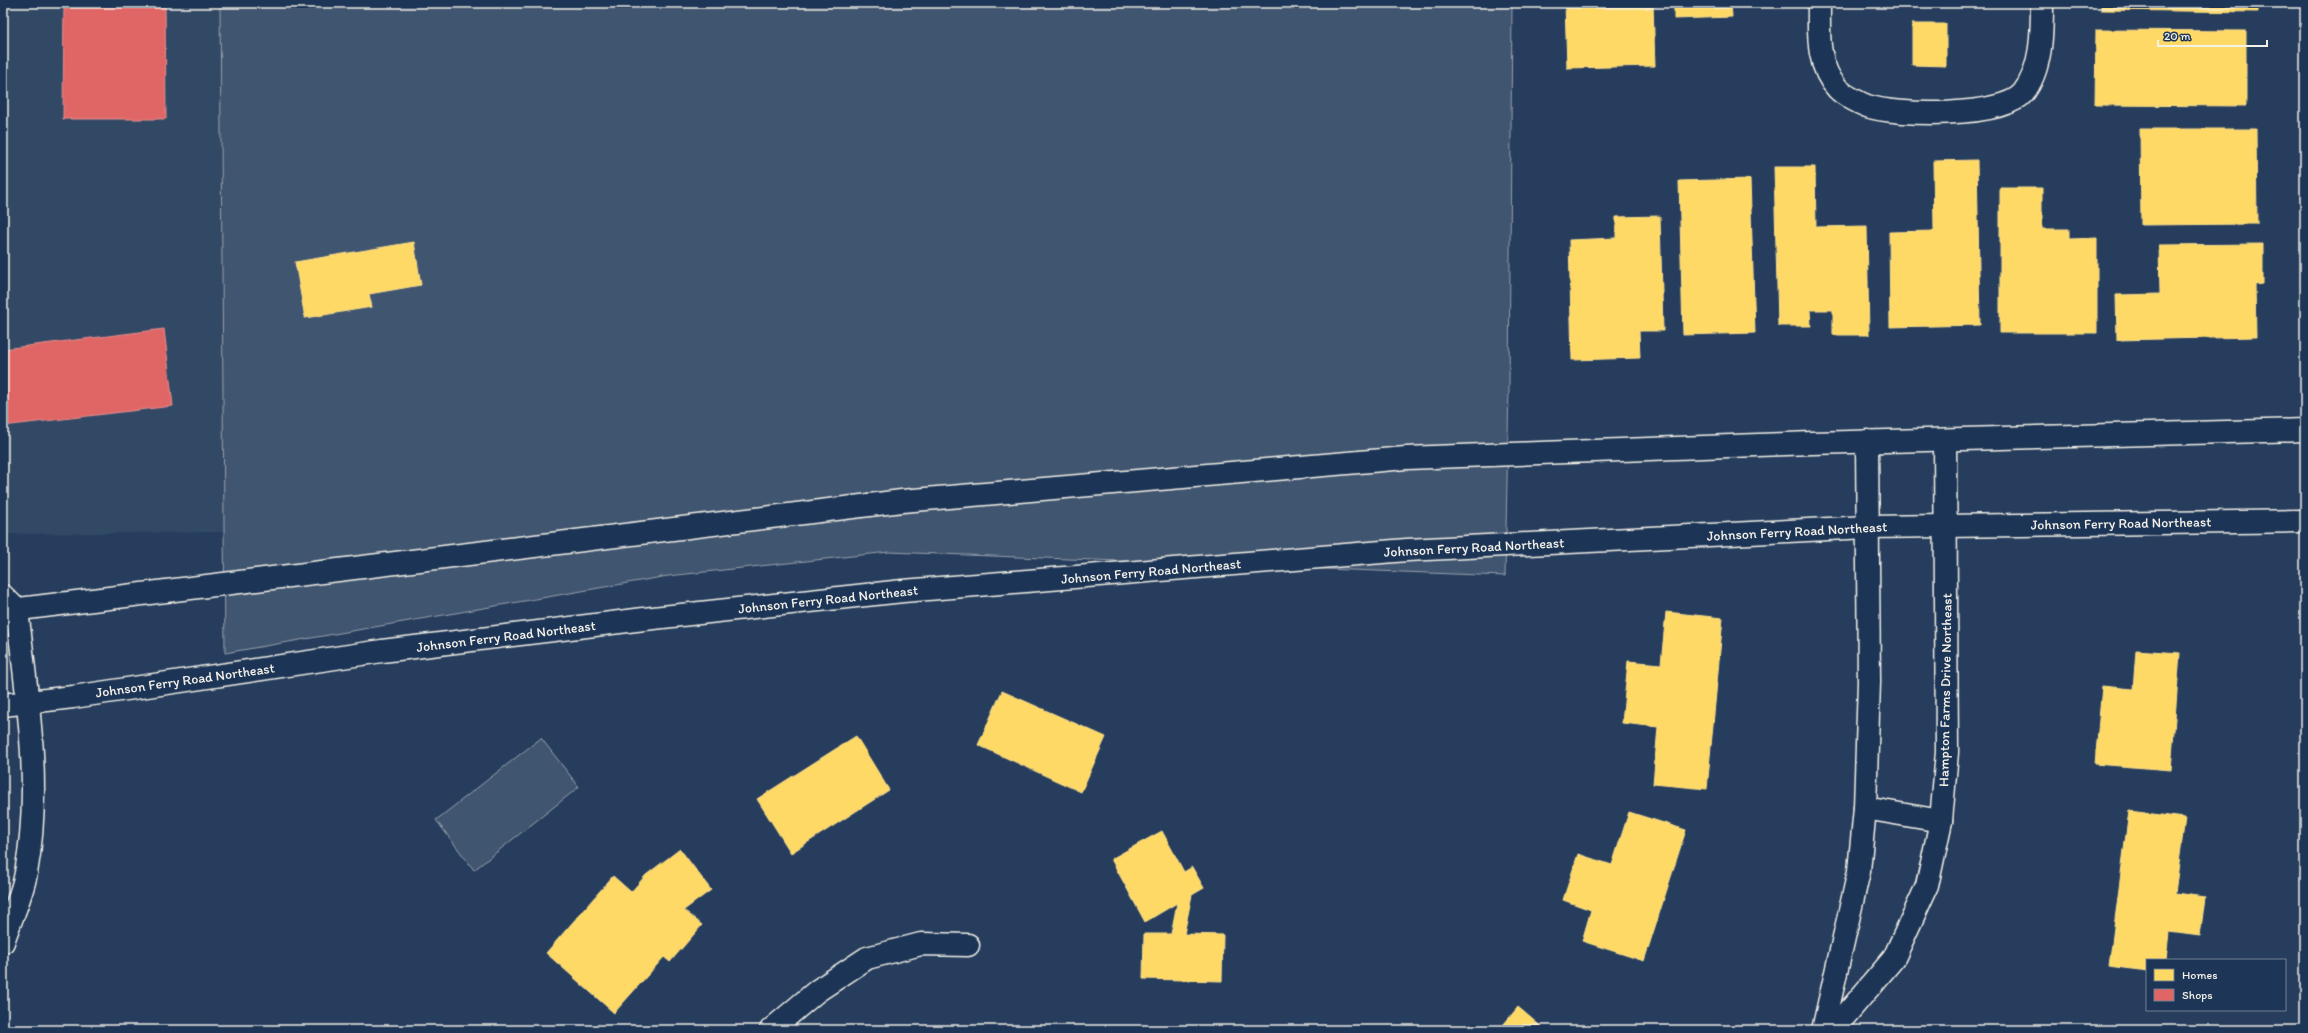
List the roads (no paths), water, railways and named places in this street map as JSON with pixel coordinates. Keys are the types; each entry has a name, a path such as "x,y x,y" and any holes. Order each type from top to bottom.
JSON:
{"main road":[{"path":"1819,3 1819,40 1825,69 1839,90 1866,106 1894,111 1939,112 1990,109 2004,106 2022,94 2035,69 2042,38 2042,3"},
{"path":"3,942 26,874 32,822 31,736 28,703 8,605 902,501 1406,458 1867,441 2305,430"},
{"name":"Hampton Farms Drive Northeast","path":"1833,1030 1894,958 1927,886 1941,821 1947,752 1945,440"},
{"path":"1823,1030 1859,871 1865,808 1869,682 1867,441"},
{"name":"Johnson Ferry Road Northeast","path":"3,705 28,703 382,651 644,619 903,591 1407,550 1946,524 2305,521"},
{"path":"1865,808 1941,821"},
{"path":"771,1030 817,991 867,958 921,944 968,945"}]}
